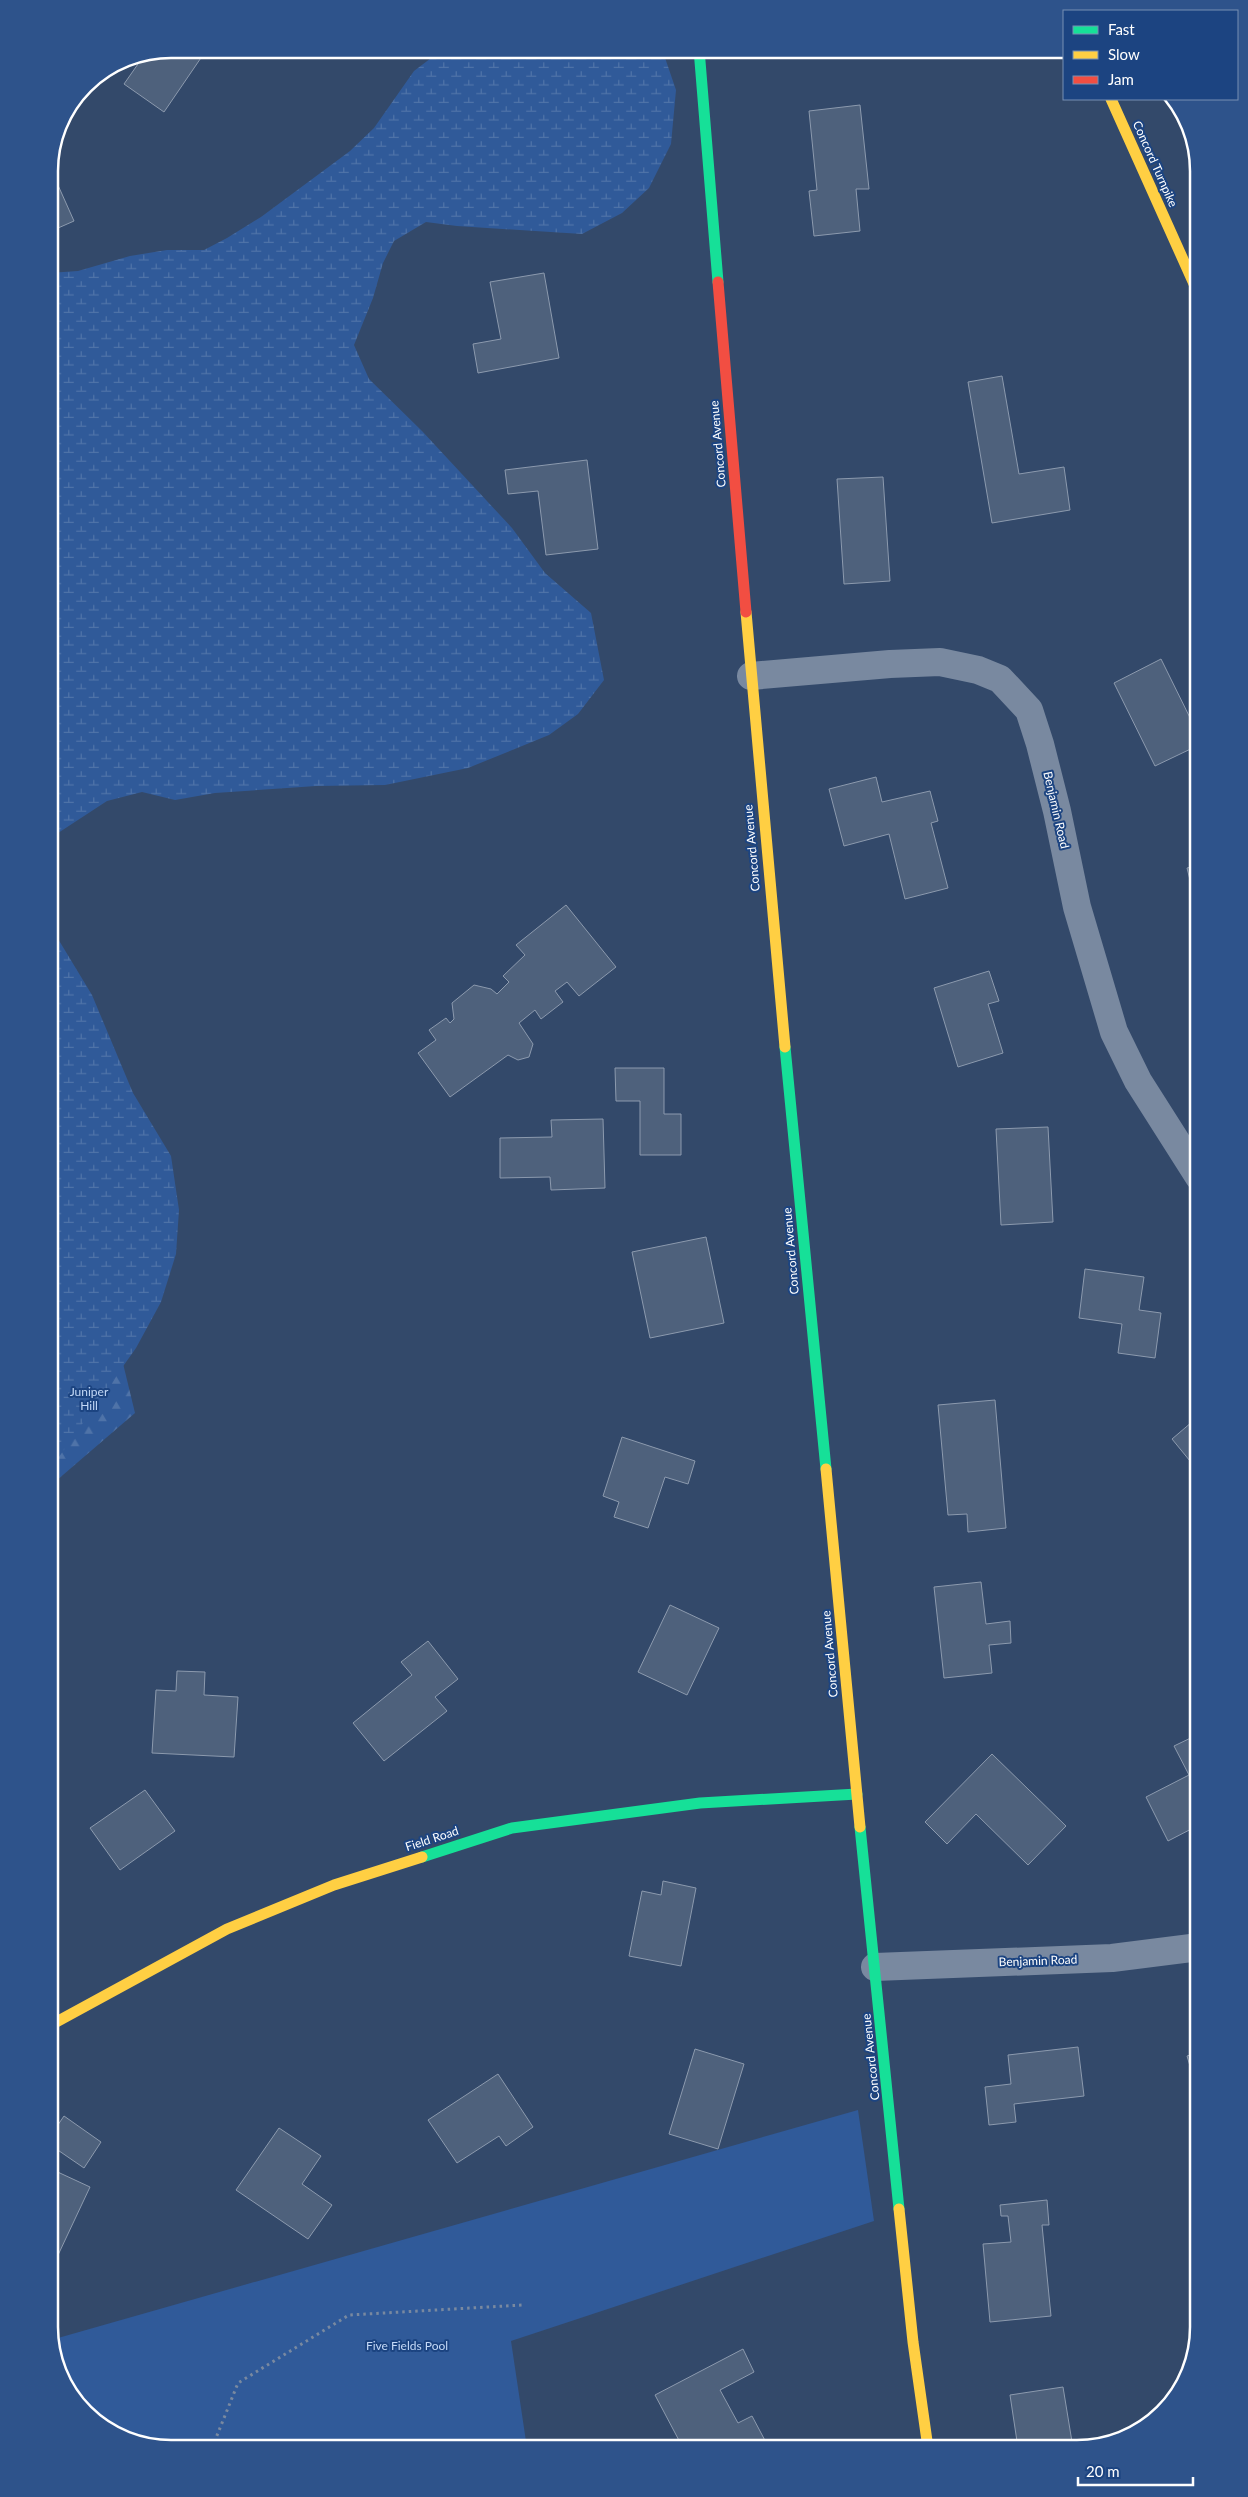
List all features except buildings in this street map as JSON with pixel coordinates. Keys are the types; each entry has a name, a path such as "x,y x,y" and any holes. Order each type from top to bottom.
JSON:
{"main road":[{"name":"Concord Avenue","path":"699,58 751,676 857,1794 913,2342 927,2440"},
{"name":"Concord Turnpike","path":"1110,100 1190,274"},
{"name":"Field Road","path":"57,2022 227,1929 334,1885 512,1828 700,1803 857,1794"}],"street":[{"name":"Benjamin Road","path":"751,676 890,664 940,662 978,670 1000,679 1029,710 1040,744 1057,811 1077,907 1114,1032 1138,1081 1190,1163"},
{"name":"Benjamin Road","path":"875,1967 1112,1958 1190,1948"}],"path":[{"path":"216,2439 238,2383 349,2315 522,2305"}],"green space":[{"path":"432,57 665,58 676,90 671,144 649,188 622,213 582,234 457,226 426,222 394,241 383,263 373,298 354,345 369,379 422,431 512,528 545,573 591,613 604,680 578,714 549,735 468,768 385,785 316,786 215,793 175,800 142,792 107,801 58,833 58,272 78,271 130,256 167,250 204,250 227,238 261,217 350,151 374,128 414,71"},
{"path":"58,938 92,995 133,1093 171,1156 179,1210 176,1254 161,1302 136,1348 57,1459"},
{"name":"Juniper Hill","path":"58,1093 135,1413 57,1480"},
{"name":"Five Fields Pool","path":"858,2110 874,2221 511,2341 526,2439 163,2439 149,2437 121,2428 96,2411 86,2401 66,2370 58,2338"}],"traffic: fast":[{"path":"700,58 718,282"},
{"path":"785,1047 826,1469"},
{"path":"422,1857 512,1828 700,1803 857,1794"},
{"path":"860,1827 899,2209"}],"traffic: slow":[{"path":"1111,100 1190,275"},
{"path":"746,612 785,1047"},
{"path":"826,1469 860,1827"},
{"path":"57,2022 227,1929 334,1885 422,1857"},
{"path":"899,2209 913,2342 927,2440"}],"traffic: jam":[{"path":"718,282 746,612"}]}
